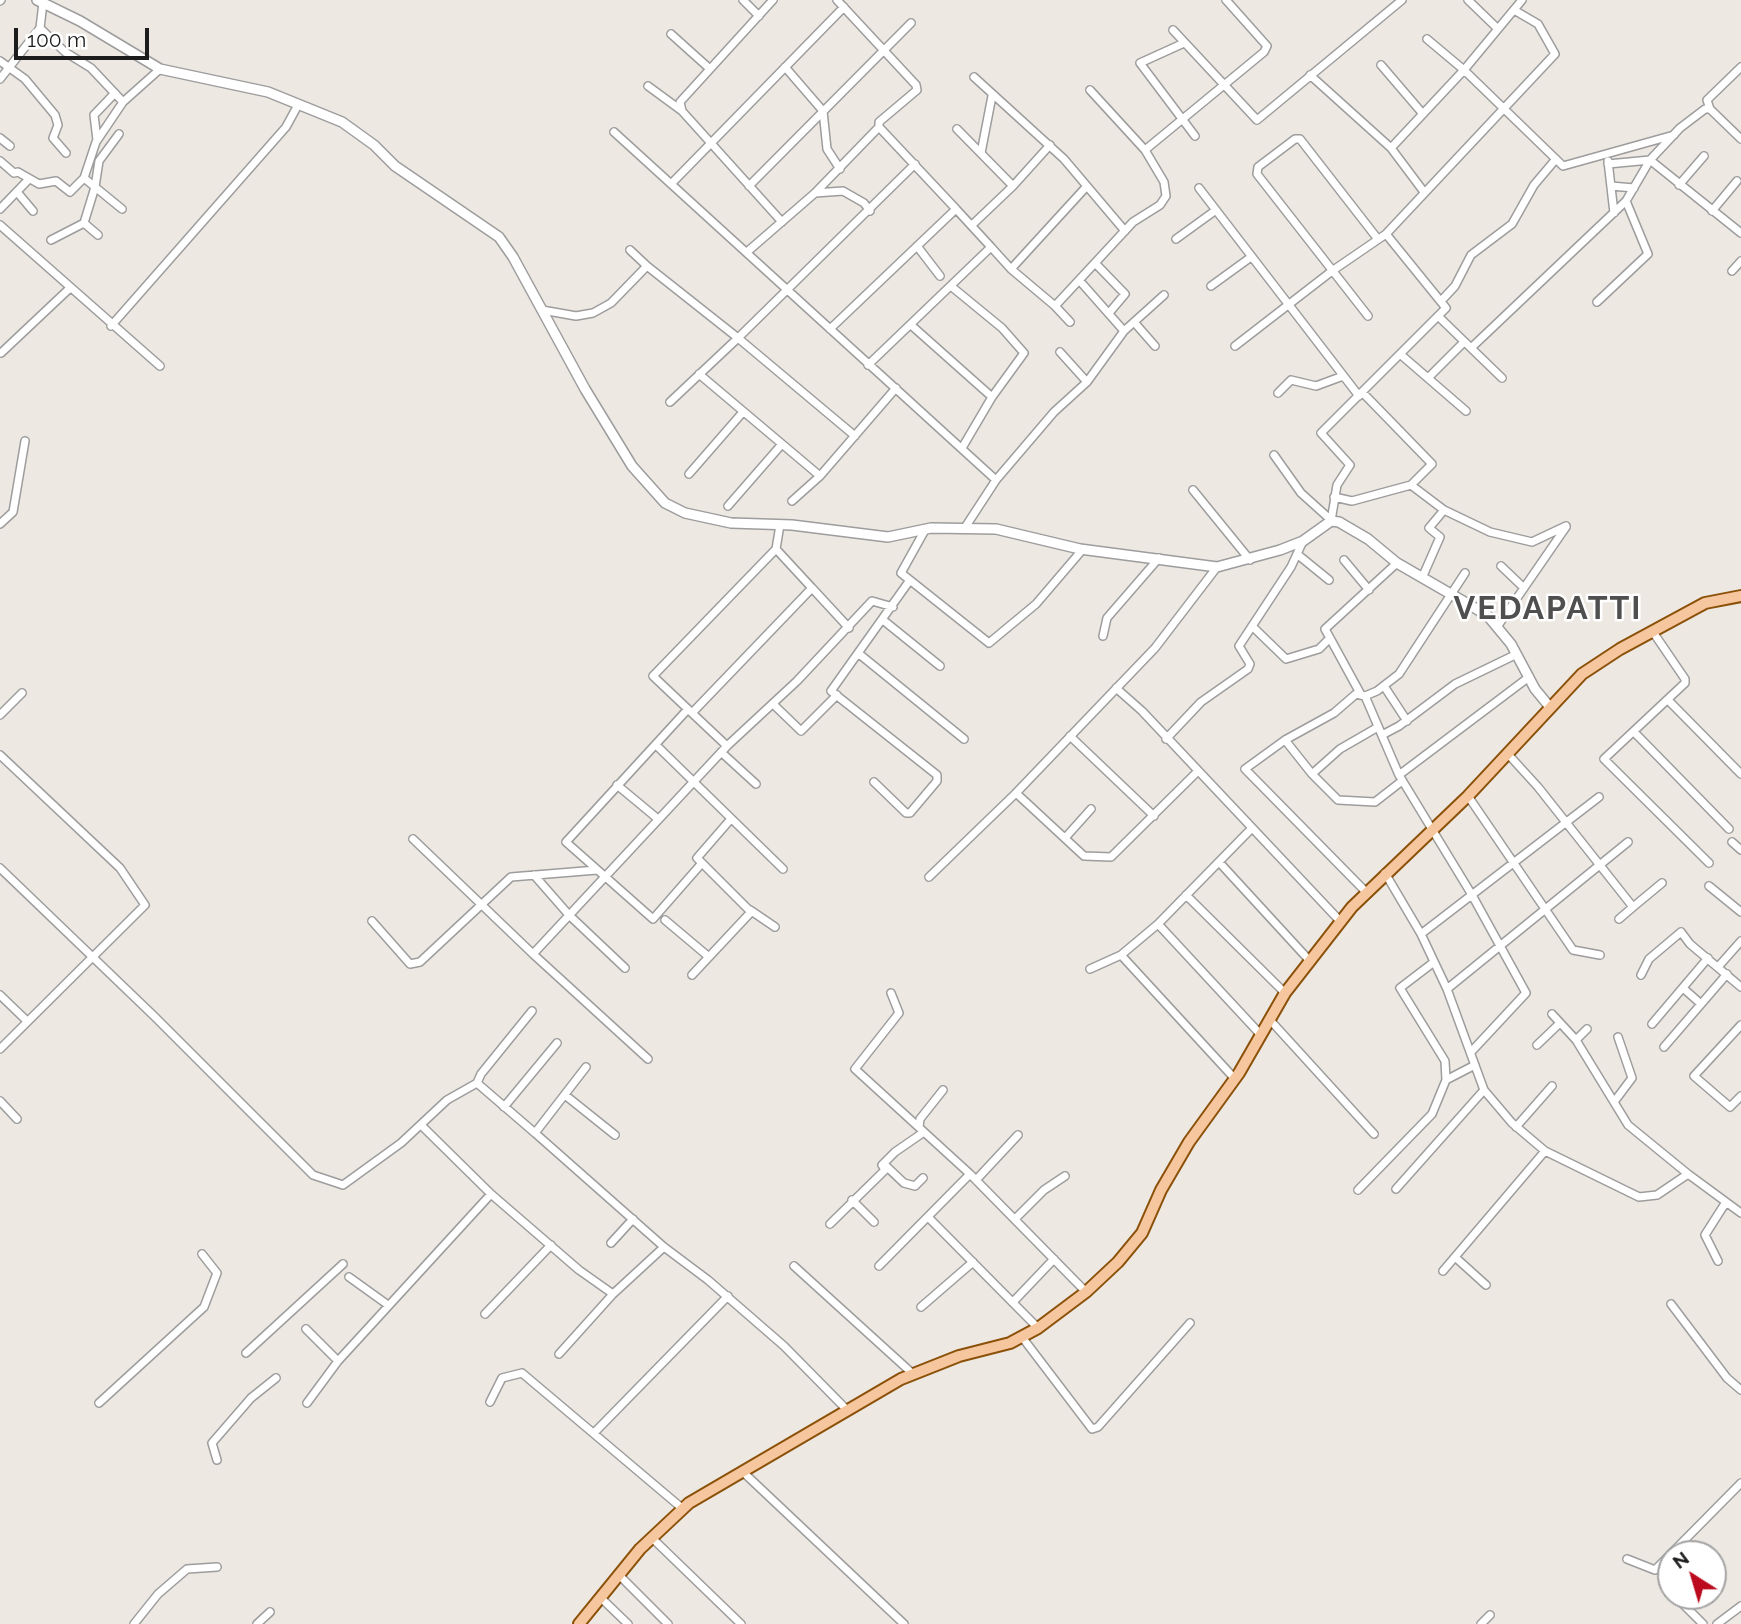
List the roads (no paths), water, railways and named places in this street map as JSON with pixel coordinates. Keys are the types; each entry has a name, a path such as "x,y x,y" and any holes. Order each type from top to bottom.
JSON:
{"main road":[{"path":"579,1624 652,1538 683,1509 913,1374 1022,1337 1086,1292 1118,1262 1142,1233 1161,1190 1189,1142 1234,1079 1285,993 1340,921 1366,892 1468,796 1549,706 1582,674 1705,603 1741,596"}],"street":[{"path":"743,0 759,16"},
{"path":"683,112 680,102 773,0"},
{"path":"747,252 840,169 879,127 879,122 917,87 836,0"},
{"path":"1145,150 1224,87 1267,46 1226,0"},
{"path":"1173,30 1257,120 1402,0"},
{"path":"1468,0 1498,29"},
{"path":"1391,148 1464,70 1522,0"},
{"path":"0,79 40,28 40,1 80,21 160,69 268,92 342,122 374,145 395,166 499,237 632,466 665,502 706,519 888,537 966,526 996,529 1083,549 1217,567 1250,560 1303,541 1331,521 1337,485 1350,465 1321,433 1446,308 1386,234"},
{"path":"672,183 844,7"},
{"path":"1235,346 1287,304 1386,234 1555,54 1538,24 1514,10"},
{"path":"749,186 911,23"},
{"path":"40,28 65,52 91,68 123,102"},
{"path":"671,34 710,69"},
{"path":"1427,39 1464,70 1563,166 1674,135"},
{"path":"1184,43 1140,63 1195,136"},
{"path":"0,61 25,79 55,115 58,125 53,138 66,153"},
{"path":"1381,65 1423,114"},
{"path":"785,66 823,111 827,149 840,169"},
{"path":"0,161 14,173 18,172 39,184 55,181 70,192 84,178 97,141 123,102 160,69"},
{"path":"1740,72 1707,100 1710,109 1741,139"},
{"path":"1310,75 1391,148 1424,192"},
{"path":"974,77 992,96 1050,145 1125,231"},
{"path":"648,86 683,112 782,222"},
{"path":"1055,306 1133,222 1160,205 1167,196 1164,183 1145,150 1090,90"},
{"path":"97,141 93,116 114,93"},
{"path":"981,153 992,96"},
{"path":"111,326 286,127 298,104"},
{"path":"1428,378 1614,213 1626,201 1650,160 1674,135 1705,109 1710,109"},
{"path":"879,127 1011,269 1070,322"},
{"path":"957,130 1013,186"},
{"path":"614,132 996,480"},
{"path":"51,240 84,223 95,187 99,161 119,134"},
{"path":"0,138 10,146"},
{"path":"1368,316 1257,174 1258,167 1295,139 1300,139 1377,238"},
{"path":"972,225 1013,186 1050,145"},
{"path":"1607,153 1614,213"},
{"path":"1679,186 1704,156"},
{"path":"1441,301 1455,286 1471,255 1512,224 1534,185 1556,159"},
{"path":"1608,164 1650,160 1679,186 1741,233"},
{"path":"670,402 870,211 915,164"},
{"path":"84,178 122,209"},
{"path":"0,209 29,179"},
{"path":"1712,211 1737,181"},
{"path":"1011,269 1087,186"},
{"path":"1611,186 1634,188"},
{"path":"1199,188 1343,376 1432,464 1411,485 1352,501 1334,497"},
{"path":"815,193 843,191 863,203 870,211"},
{"path":"17,192 33,211"},
{"path":"1597,302 1648,254 1626,201"},
{"path":"830,329 956,209"},
{"path":"1176,239 1216,210"},
{"path":"84,223 97,235"},
{"path":"0,225 111,326 160,366"},
{"path":"917,246 940,276"},
{"path":"868,365 991,247"},
{"path":"630,250 855,436"},
{"path":"1211,286 1251,257"},
{"path":"1732,271 1741,261"},
{"path":"1095,263 1125,294 1109,313"},
{"path":"542,310 576,316 593,313 611,303 647,266"},
{"path":"1079,280 1124,331"},
{"path":"952,286 1002,328 1024,354 992,397 962,448"},
{"path":"1,353 70,288"},
{"path":"966,526 996,480 1054,412 1087,382 1124,331 1164,295"},
{"path":"1438,317 1502,378"},
{"path":"1134,322 1155,346"},
{"path":"911,325 992,397"},
{"path":"1060,352 1087,382"},
{"path":"1401,354 1466,411"},
{"path":"699,374 821,476"},
{"path":"1278,393 1291,380 1316,386 1343,376"},
{"path":"793,501 821,476 896,388"},
{"path":"689,474 743,412"},
{"path":"0,524 13,512 25,441"},
{"path":"728,506 782,444"},
{"path":"1274,455 1301,493 1331,521 1339,522 1368,538 1397,563 1487,615 1517,654 1549,706"},
{"path":"1411,485 1444,510 1490,532 1532,542 1566,526 1497,627"},
{"path":"1193,490 1250,560"},
{"path":"1422,578 1440,537 1429,528 1444,510"},
{"path":"756,785 690,711 653,676 776,549 780,525"},
{"path":"925,530 901,573 989,643 1036,604 1083,549"},
{"path":"1166,739 1201,702 1250,667 1239,646 1303,541"},
{"path":"776,549 849,628"},
{"path":"1297,554 1329,580"},
{"path":"1103,636 1107,618 1159,558"},
{"path":"1344,560 1370,590"},
{"path":"1397,563 1325,629 1363,695 1401,778 1472,895 1526,993 1471,1052"},
{"path":"1501,566 1524,588"},
{"path":"929,877 1016,793 1155,648 1217,567"},
{"path":"1366,892 1245,769 1285,740 1363,695 1384,686 1399,674 1465,573"},
{"path":"874,782 906,813 910,813 937,779 831,691 910,580"},
{"path":"702,863 653,919 566,840 812,588"},
{"path":"533,954 724,749 849,628 872,601 893,607"},
{"path":"883,620 940,666"},
{"path":"1252,626 1286,659 1319,649 1330,638"},
{"path":"1653,632 1685,679 1669,701 1604,759 1709,863"},
{"path":"858,653 964,739"},
{"path":"1312,774 1340,749 1407,720 1455,684 1517,654"},
{"path":"1285,740 1312,774 1338,800 1375,802 1401,778 1529,677"},
{"path":"1384,686 1407,720"},
{"path":"1116,688 1142,710 1166,739 1340,921"},
{"path":"0,715 22,693"},
{"path":"773,704 801,731 836,695"},
{"path":"1669,701 1741,774"},
{"path":"1634,732 1729,829"},
{"path":"1070,736 1154,816"},
{"path":"656,746 730,821 783,869"},
{"path":"1507,753 1633,907"},
{"path":"0,755 120,868 145,905 0,1049"},
{"path":"0,768 6,762"},
{"path":"1016,793 1084,856 1111,857 1198,771"},
{"path":"617,785 658,819"},
{"path":"1468,796 1573,950 1600,955"},
{"path":"1421,934 1599,797"},
{"path":"1065,838 1091,809"},
{"path":"730,821 697,858 749,909 775,926"},
{"path":"1090,970 1121,955 1158,924 1252,828"},
{"path":"413,839 648,1059"},
{"path":"1447,989 1628,842"},
{"path":"1732,842 1741,850"},
{"path":"1219,862 1309,960"},
{"path":"0,868 154,1016 313,1175 343,1185 401,1143 447,1100 477,1083 532,1012"},
{"path":"372,921 410,964 420,962 480,903 511,877 597,870"},
{"path":"1385,873 1421,934 1447,989 1484,1090 1516,1127 1545,1151 1639,1197 1657,1195 1688,1174"},
{"path":"534,875 569,915 625,968"},
{"path":"1619,919 1662,883"},
{"path":"1709,886 1741,912"},
{"path":"1186,895 1285,993"},
{"path":"692,975 749,916 749,909"},
{"path":"665,920 709,957"},
{"path":"1158,924 1261,1035"},
{"path":"1641,975 1649,959 1681,932 1741,987"},
{"path":"1718,967 1741,941"},
{"path":"1121,955 1234,1079"},
{"path":"1652,1024 1708,958"},
{"path":"1358,1190 1432,1114 1446,1080 1445,1061 1400,988 1434,962"},
{"path":"1664,1047 1727,974"},
{"path":"1683,988 1701,1004"},
{"path":"891,993 899,1013 856,1069 973,1177 1086,1292"},
{"path":"0,995 27,1021"},
{"path":"1552,1014 1576,1040 1628,1125 1741,1213"},
{"path":"1270,1020 1374,1134"},
{"path":"1537,1045 1560,1023"},
{"path":"1741,1025 1694,1076 1730,1107 1741,1096"},
{"path":"1576,1040 1587,1029"},
{"path":"1614,1102 1632,1078 1618,1037"},
{"path":"504,1107 557,1043"},
{"path":"1446,1080 1475,1065"},
{"path":"536,1133 586,1067"},
{"path":"477,1083 664,1247 728,1296 784,1346 848,1411"},
{"path":"1516,1127 1552,1086"},
{"path":"921,1130 920,1119 943,1090"},
{"path":"1396,1189 1484,1090"},
{"path":"565,1095 615,1135"},
{"path":"0,1101 17,1119"},
{"path":"421,1125 491,1194 614,1294"},
{"path":"884,1163 921,1130"},
{"path":"879,1266 1018,1135"},
{"path":"1443,1271 1545,1151"},
{"path":"884,1163 904,1183 915,1186 923,1178"},
{"path":"830,1224 885,1170 884,1163"},
{"path":"1014,1220 1044,1191 1065,1176"},
{"path":"307,1403 338,1361 491,1194"},
{"path":"852,1200 874,1222"},
{"path":"1718,1261 1705,1235 1726,1202"},
{"path":"928,1217 1038,1328"},
{"path":"611,1243 633,1219"},
{"path":"485,1314 551,1245"},
{"path":"559,1354 614,1294 664,1247"},
{"path":"99,1403 204,1307 216,1273 202,1254"},
{"path":"1455,1257 1486,1285"},
{"path":"1013,1303 1054,1259"},
{"path":"921,1307 973,1262"},
{"path":"246,1353 342,1264"},
{"path":"794,1266 913,1374"},
{"path":"349,1277 388,1305"},
{"path":"594,1433 728,1296"},
{"path":"1671,1304 1727,1378 1741,1390"},
{"path":"1022,1337 1093,1429 1098,1427 1190,1323"},
{"path":"306,1329 338,1361"},
{"path":"489,1402 502,1378 522,1373 683,1509"},
{"path":"217,1460 212,1443 251,1398 276,1378"},
{"path":"743,1472 904,1624"},
{"path":"1626,1559 1655,1570 1741,1483"},
{"path":"652,1538 741,1624"},
{"path":"134,1624 158,1594 187,1569 218,1567"},
{"path":"619,1575 668,1624"},
{"path":"601,1598 628,1624"},
{"path":"1717,1624 1741,1606"},
{"path":"1689,1610 1703,1624"},
{"path":"257,1624 270,1612"},
{"path":"1481,1624 1490,1615"}],"district":[{"name":"VEDAPATTI","path":"1548,609"}]}
